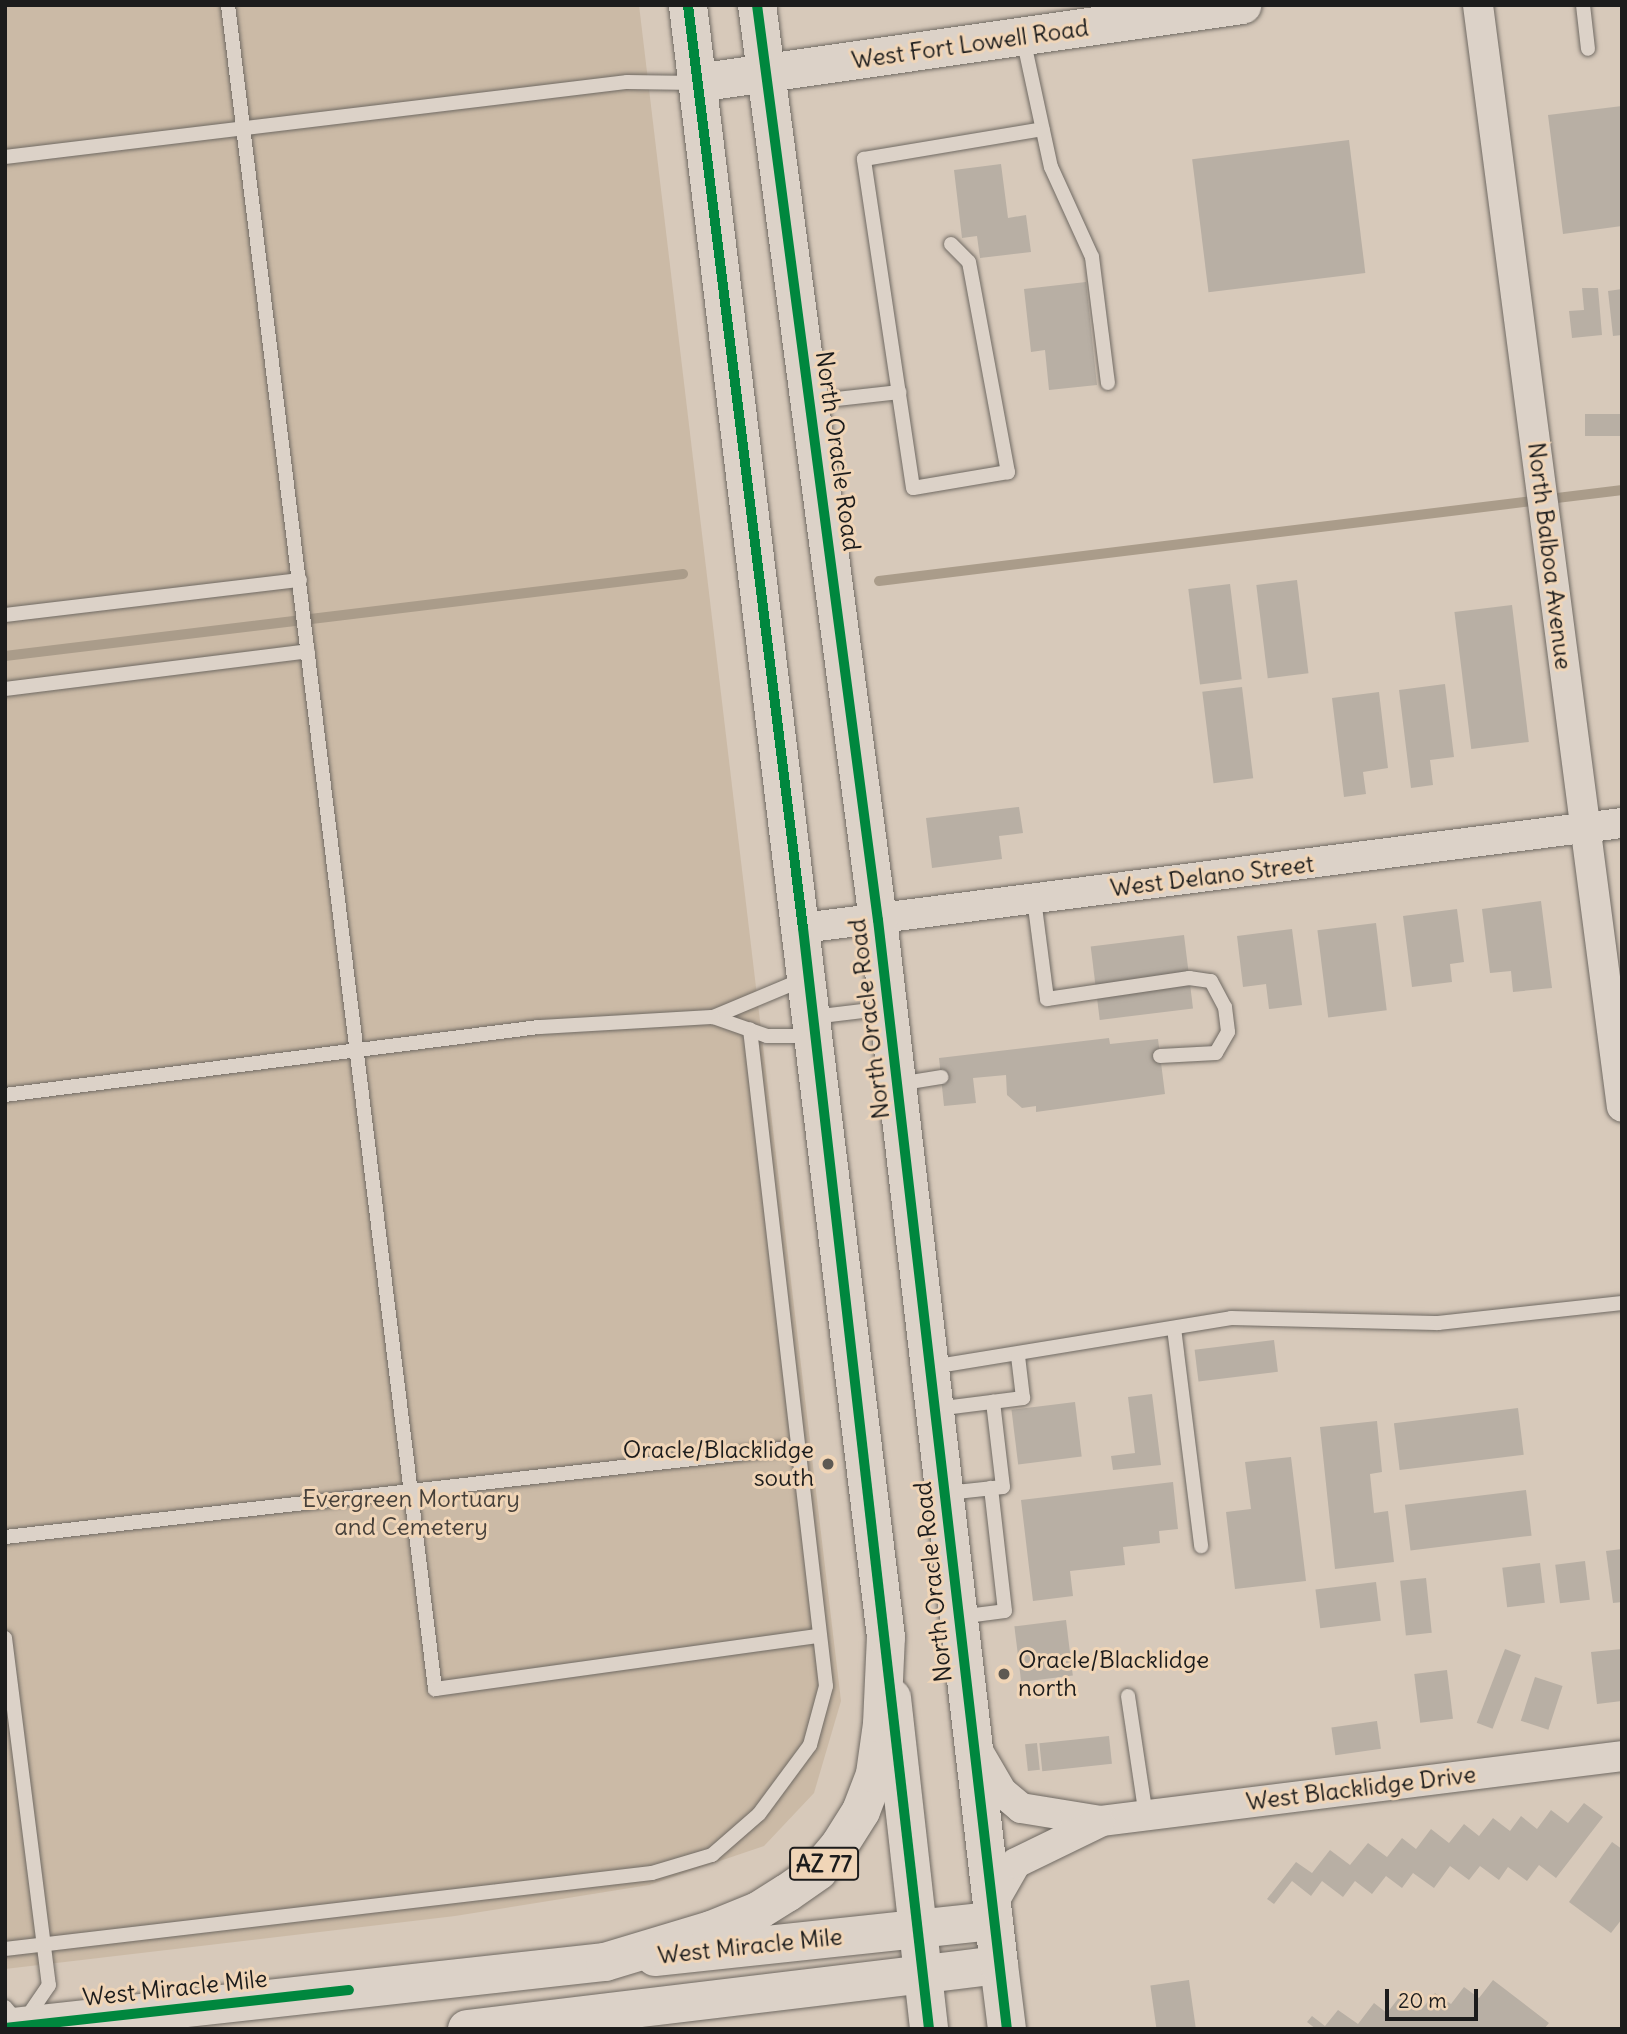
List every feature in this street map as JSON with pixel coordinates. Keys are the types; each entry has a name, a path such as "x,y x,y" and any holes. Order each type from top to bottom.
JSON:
{"main road":[{"name":"AZ 77","path":"605,1962 758,1911 818,1871 861,1811 875,1774 882,1724 886,1637 803,928 688,5"},
{"name":"North Oracle Road","path":"757,5 878,920 1007,2029"},
{"name":"West Fort Lowell Road","path":"697,83 1022,37 1193,9 1242,5"},
{"path":"886,1637 929,2029"},
{"name":"West Miracle Mile","path":"13,2022 917,1928 993,1912"},
{"name":"West Miracle Mile","path":"467,2029 999,1965"}],"street":[{"name":"North Balboa Avenue","path":"1478,5 1583,828 1622,1107"},
{"name":"West Delano Street","path":"803,928 1622,823"},
{"path":"973,1741 1002,1792 1021,1808 1101,1821"},
{"name":"West Blacklidge Drive","path":"1101,1821 1622,1756"},
{"path":"993,1912 1016,1863 1101,1821"}],"lane":[{"path":"228,5 435,1689 819,1636"},
{"path":"1583,5 1588,49"},
{"path":"1022,37 1051,167 1092,257 1108,383"},
{"path":"5,157 626,82 697,83"},
{"path":"951,244 970,262 1008,472 913,488 864,159 1043,129"},
{"path":"810,402 899,392"},
{"path":"5,615 300,580"},
{"path":"5,688 308,651"},
{"path":"1034,899 1047,999 1189,978 1211,981 1225,1007 1228,1032 1216,1053 1160,1056"},
{"path":"5,1095 538,1027 713,1017 809,978"},
{"path":"713,1017 767,1036 888,1008"},
{"path":"5,1949 652,1873 712,1856 759,1814 810,1745 826,1686 750,1030"},
{"path":"898,1084 941,1077"},
{"path":"930,1367 1018,1356 1231,1318 1438,1322 1622,1303"},
{"path":"1174,1328 1201,1546"},
{"path":"936,1409 1023,1398 1018,1356"},
{"path":"945,1493 1003,1487 993,1402"},
{"path":"5,1537 798,1447"},
{"path":"958,1617 1005,1611 991,1489"},
{"path":"5,1638 50,1985 13,2022"},
{"path":"1128,1696 1146,1816"}],"green space":[{"name":"Evergreen Mortuary and Cemetery","path":"5,5 639,5 841,1701 814,1793 764,1846 649,1885 455,1916 5,1969"}],"building":[{"path":"1622,106 1622,226 1563,234 1548,115"},
{"path":"1349,140 1365,273 1209,292 1192,159"},
{"path":"1001,164 1008,218 1026,215 1031,252 980,258 977,236 962,238 954,170"},
{"path":"1086,282 1097,385 1049,390 1045,350 1031,352 1024,289"},
{"path":"1582,288 1598,288 1602,335 1572,338 1569,311 1584,310"},
{"path":"1622,289 1622,335 1613,336 1608,291"},
{"path":"1585,414 1622,414 1622,436 1585,436"},
{"path":"1297,580 1308,673 1268,678 1256,585"},
{"path":"1230,584 1242,679 1200,684 1188,589"},
{"path":"1512,605 1529,742 1471,749 1454,612"},
{"path":"1445,684 1454,757 1430,760 1433,785 1411,788 1399,690"},
{"path":"1242,687 1253,778 1214,783 1202,692"},
{"path":"1379,692 1388,768 1363,772 1366,794 1344,797 1332,698"},
{"path":"1019,807 1023,833 999,836 1002,859 932,868 926,818"},
{"path":"1541,901 1552,988 1513,992 1511,971 1490,973 1482,909"},
{"path":"1457,909 1464,962 1450,964 1452,982 1412,987 1403,916"},
{"path":"1376,923 1387,1010 1328,1018 1317,930"},
{"path":"1292,929 1302,1005 1269,1009 1266,984 1243,987 1237,936"},
{"path":"1184,935 1193,1008 1100,1020 1091,946"},
{"path":"1109,1038 1110,1044 1158,1039 1165,1094 1036,1112 1036,1106 1022,1108 1007,1095 1006,1075 973,1078 976,1103 944,1106 939,1058"},
{"path":"1274,1340 1278,1372 1198,1382 1195,1350"},
{"path":"1152,1394 1161,1465 1113,1470 1111,1456 1135,1453 1128,1397"},
{"path":"1075,1402 1082,1457 1018,1464 1011,1410"},
{"path":"1518,1408 1524,1455 1400,1470 1394,1423"},
{"path":"1377,1421 1382,1472 1370,1474 1374,1513 1388,1511 1394,1562 1335,1569 1320,1427"},
{"path":"1291,1457 1306,1581 1235,1589 1226,1512 1251,1509 1245,1462"},
{"path":"1173,1482 1178,1529 1159,1531 1160,1543 1123,1547 1125,1565 1070,1571 1073,1596 1033,1601 1021,1500"},
{"path":"1526,1490 1532,1536 1411,1551 1405,1505"},
{"path":"1622,1549 1622,1602 1613,1603 1606,1551"},
{"path":"1585,1561 1590,1600 1560,1603 1555,1565"},
{"path":"1540,1563 1545,1603 1507,1607 1502,1568"},
{"path":"1426,1578 1432,1633 1406,1635 1400,1581"},
{"path":"1376,1582 1381,1621 1320,1628 1315,1589"},
{"path":"1066,1620 1073,1676 1021,1682 1014,1626"},
{"path":"1505,1649 1521,1655 1493,1729 1477,1723"},
{"path":"1622,1649 1622,1701 1597,1704 1591,1652"},
{"path":"1447,1670 1453,1719 1420,1723 1414,1674"},
{"path":"1535,1677 1563,1686 1548,1730 1521,1721"},
{"path":"1377,1721 1381,1749 1335,1755 1331,1727"},
{"path":"1109,1736 1112,1764 1042,1771 1039,1743"},
{"path":"1037,1743 1040,1770 1028,1771 1025,1744"},
{"path":"1584,1803 1603,1817 1556,1878 1539,1865 1527,1881 1508,1867 1499,1880 1480,1866 1469,1880 1450,1866 1434,1888 1413,1873 1402,1888 1386,1876 1372,1894 1355,1881 1343,1897 1322,1881 1311,1896 1292,1881 1274,1904 1267,1899 1296,1862 1312,1873 1330,1850 1350,1865 1368,1843 1387,1857 1402,1838 1416,1849 1431,1829 1449,1843 1464,1824 1479,1836 1493,1818 1510,1831 1521,1816 1537,1829 1551,1810 1568,1823"},
{"path":"1612,1842 1622,1849 1622,1919 1611,1933 1569,1902"},
{"path":"1189,1980 1196,2029 1157,2029 1150,1985"},
{"path":"1493,1980 1549,2023 1544,2029 1316,2029 1307,2022 1312,2016 1325,2026 1338,2010 1358,2024 1374,2003 1387,2013 1401,1995 1421,2010 1435,1993 1451,2004 1464,1987 1479,1998"}],"waterway":[{"path":"879,581 1622,490"},
{"path":"5,656 683,574"}],"cycle path":[{"path":"688,5 803,928 929,2029"},
{"path":"757,5 878,920 1007,2029"},
{"path":"5,2028 349,1990"}],"place":[{"name":"Oracle/Blacklidge south","path":"828,1464"},
{"name":"Oracle/Blacklidge north","path":"1004,1674"}]}
